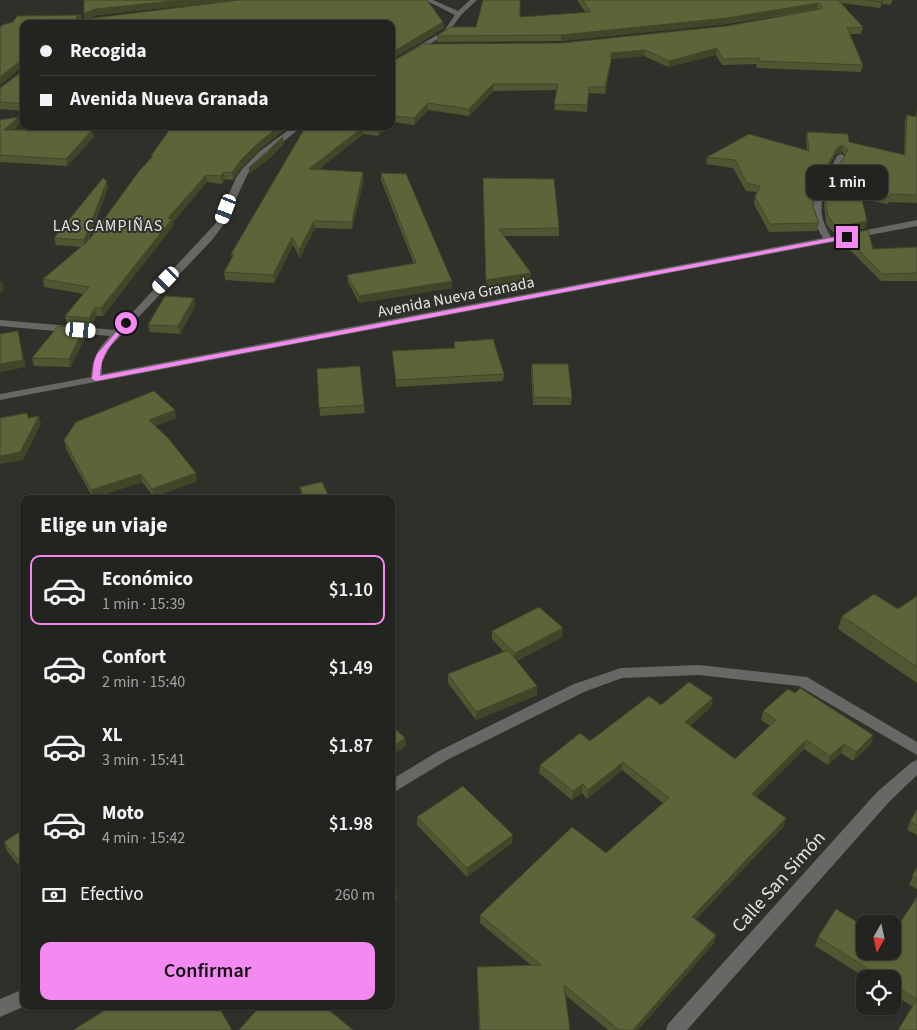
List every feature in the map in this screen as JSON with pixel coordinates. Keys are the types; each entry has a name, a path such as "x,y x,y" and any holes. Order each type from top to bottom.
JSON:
{"street":[{"path":"428,0 459,14"},
{"path":"395,63 446,32 459,14 474,0"},
{"path":"422,46 440,46"},
{"path":"96,379 97,362 100,354 117,333 209,238 220,224 240,178 245,171 264,153 294,130"},
{"path":"829,240 818,222 816,213 821,192 842,156"},
{"name":"Avenida Nueva Granada","path":"0,397 917,224"},
{"path":"0,323 117,333"},
{"path":"395,785 442,756 579,688 621,672 699,670 802,682 917,750"},
{"name":"Calle San Simón","path":"676,1030 883,797 917,766"},
{"path":"0,1008 20,1000"}],"building":[{"path":"84,0 182,0 96,9 84,13"},
{"path":"239,0 427,0 443,22 395,51 395,20 78,20"},
{"path":"483,0 520,0 520,17 591,12 582,0 838,0 863,27 847,28 863,65 757,61 760,58 723,59 717,48 669,61 645,50 611,53 605,87 589,87 587,105 554,104 558,84 493,84 469,109 428,103 414,118 395,116 395,60 424,44 562,43 727,26 821,9 823,7 818,3 727,18 561,35 437,36 450,27 476,27"},
{"path":"865,0 882,0 881,2"},
{"path":"81,15 76,17 78,20 20,20 20,61 0,77 0,28 2,25 13,22 17,16"},
{"path":"20,73 20,104 0,102 0,88"},
{"path":"907,115 917,117 917,195 891,194 890,197 860,191 867,221 836,227 828,216 825,197 831,180 848,150 843,145 837,148 815,188 813,207 819,223 770,224 755,197 760,186 747,183 735,160 707,157 749,134 809,151 807,132 848,134 849,142 905,155"},
{"path":"18,117 4,130 92,130 66,159 0,155 0,120"},
{"path":"169,130 275,130 240,161 232,173 224,172 221,176 206,175 168,218 172,219 101,308 95,308 89,318 65,316 89,287 43,279 89,240 139,171 153,156 151,156"},
{"path":"304,130 359,130 309,169 363,172 352,222 314,221 299,250 292,237 273,275 224,272 234,254 231,254"},
{"path":"283,137 267,153 249,168"},
{"path":"381,173 406,174 452,281 359,296 347,275 416,263"},
{"path":"103,178 107,181 84,240 54,238"},
{"path":"483,178 554,179 559,228 499,229 531,273 486,280"},
{"path":"868,230 873,249 917,247 917,273 882,274 844,235"},
{"path":"165,296 194,298 178,326 148,325"},
{"path":"58,326 84,328 69,359 32,358"},
{"path":"18,331 23,360 0,364 0,334"},
{"path":"493,339 504,374 396,380 392,351 455,348 454,342"},
{"path":"532,364 568,364 572,398 534,397"},
{"path":"360,366 364,405 319,408 317,369"},
{"path":"154,391 175,410 149,420 168,438 196,473 152,489 141,474 91,490 64,440 76,422"},
{"path":"27,413 28,418 39,416 20,452 0,456 0,418"},
{"path":"322,482 328,495 303,495 300,487"},
{"path":"874,594 898,609 917,596 917,667 842,616"},
{"path":"539,607 563,628 515,653 492,631"},
{"path":"508,650 537,686 476,712 448,674"},
{"path":"689,682 713,698 685,722 735,759 776,720 763,711 788,689 795,693 800,688 873,735 856,752 844,744 830,756 806,740 752,794 786,818 692,917 716,935 633,1030 619,1030 564,985 570,1030 480,1030 477,967 541,965 480,915 572,827 606,853 669,798 623,762 588,790 583,784 573,791 540,765 580,733 590,741 649,696 661,705"},
{"path":"395,729 405,738 395,745"},
{"path":"463,786 513,835 467,868 417,817"},
{"path":"917,809 917,825 910,822"},
{"path":"20,832 20,862 4,842"},
{"path":"917,867 917,879 912,876"},
{"path":"917,897 917,999 901,989 901,970 870,970 818,937 836,909 856,921 856,960 901,960 901,921"},
{"path":"917,999 917,1030 898,1030"},
{"path":"104,1010 220,1010 232,1030 73,1030"},
{"path":"256,1010 329,1010 353,1030 239,1030"}],"district":[{"name":"LAS CAMPIÑAS","path":"108,226"}],"route":[{"path":"126,323 100,354 97,362 96,379 449,314 847,237"}]}
